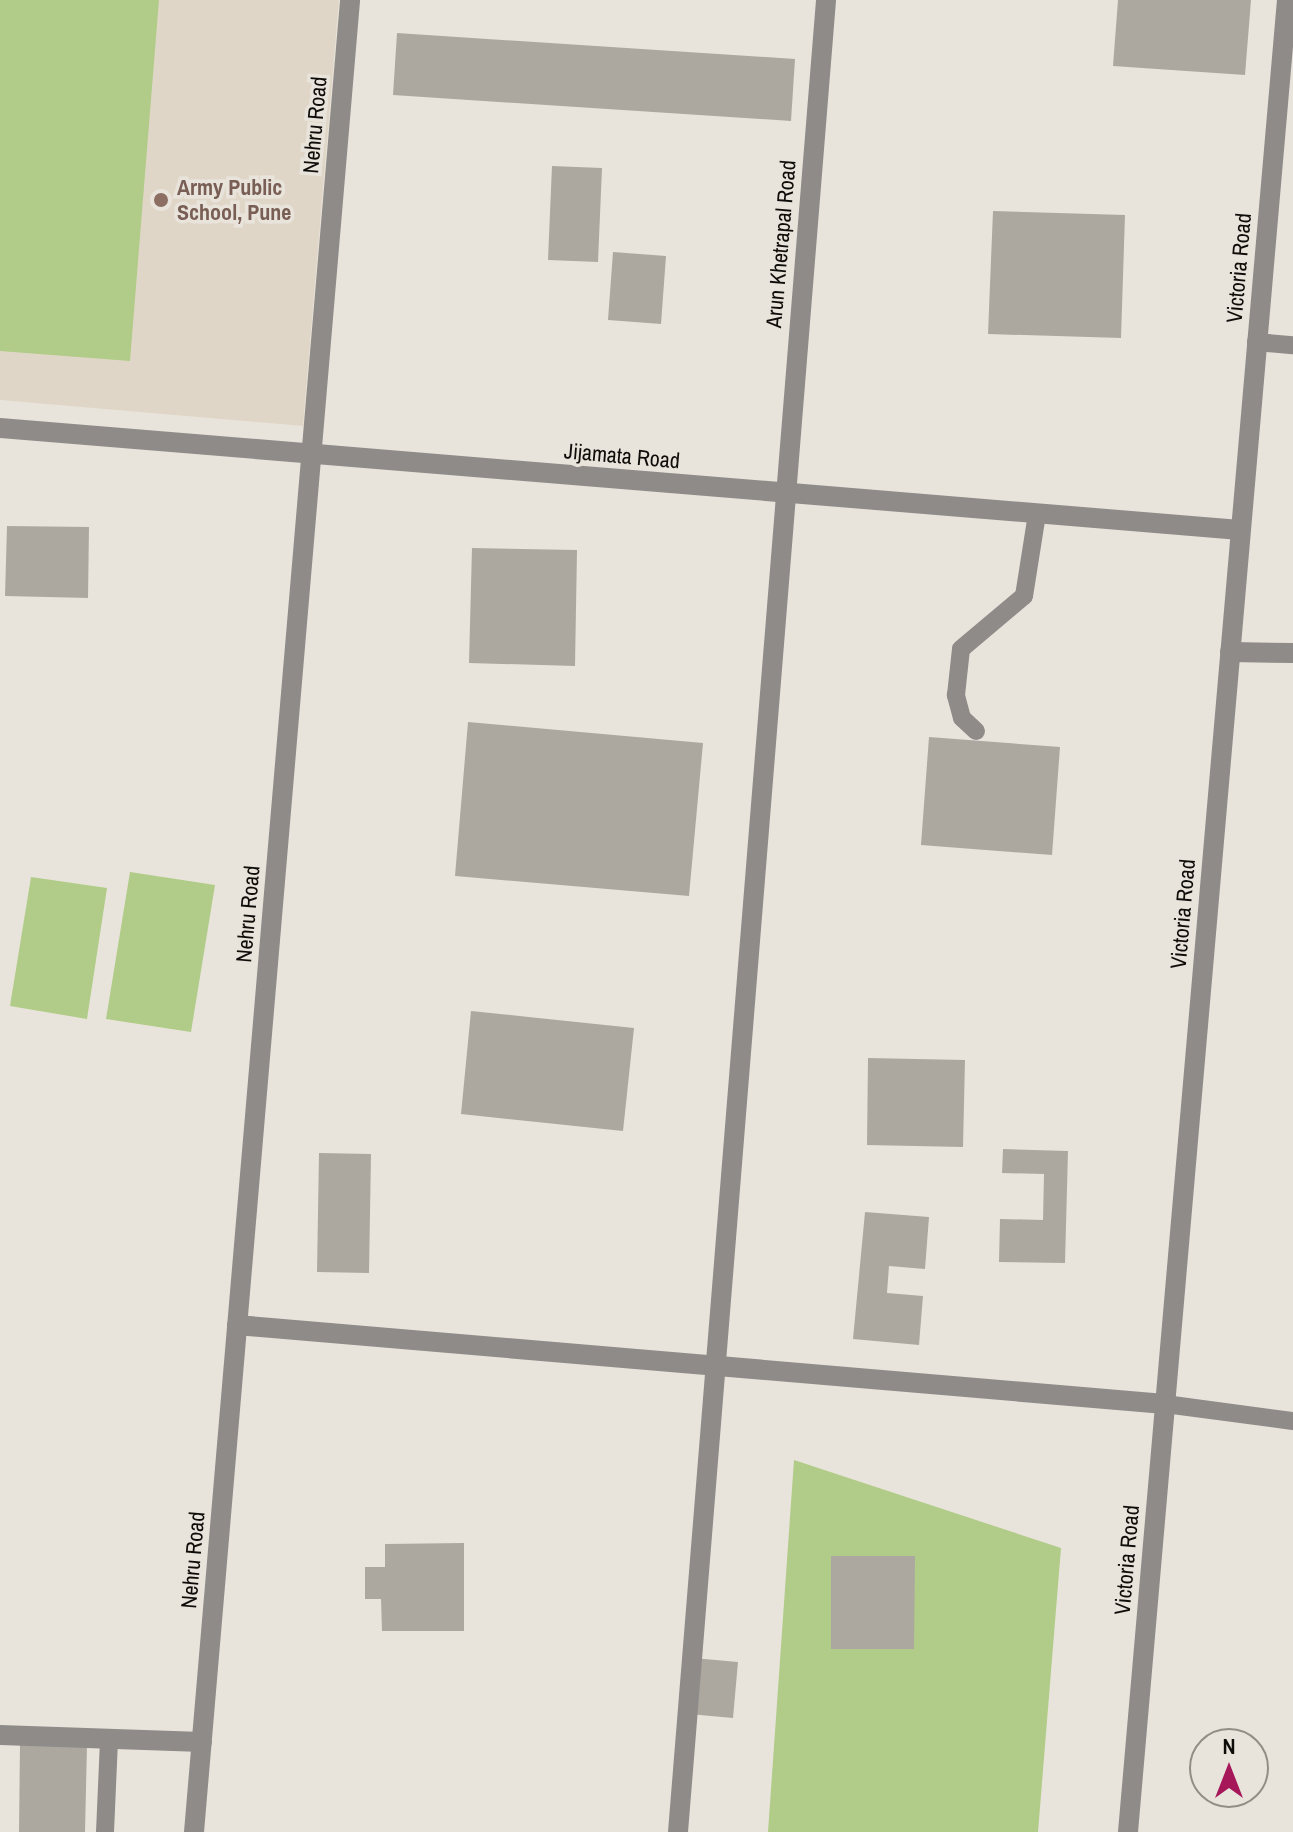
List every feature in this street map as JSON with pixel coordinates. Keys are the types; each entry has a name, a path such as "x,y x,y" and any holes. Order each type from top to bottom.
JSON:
{"street":[{"name":"Nehru Road","path":"194,1832 350,0"},
{"name":"Arun Khetrapal Road","path":"678,1832 711,1366 826,0"},
{"name":"Victoria Road","path":"1128,1832 1287,0"},
{"name":"Jijamata Road","path":"0,428 1240,530"},
{"path":"1230,652 1293,653"},
{"path":"237,1325 1165,1404"},
{"path":"0,1735 202,1742"}],"lane":[{"path":"1256,342 1293,345"},
{"path":"976,731 962,718 956,695 961,649 1024,596 1037,514"},
{"path":"1165,1404 1293,1421"},
{"path":"105,1832 109,1739"}],"shaded area":[{"name":"Army Public School, Pune","path":"0,0 339,0 303,426 0,400"}],"green space":[{"path":"0,0 159,0 130,361 0,351"},
{"path":"130,872 215,885 191,1032 106,1019"},
{"path":"31,877 107,888 87,1019 10,1006"},
{"path":"794,1460 1061,1548 1038,1832 768,1832"}],"building":[{"path":"1118,0 1251,0 1245,75 1113,66"},
{"path":"397,33 795,59 791,121 393,95"},
{"path":"552,166 602,168 598,262 548,260"},
{"path":"993,211 1125,215 1121,338 988,334"},
{"path":"613,252 666,256 661,324 608,320"},
{"path":"7,526 89,527 88,598 5,596"},
{"path":"472,548 577,550 575,666 469,663"},
{"path":"468,722 703,743 689,896 455,876"},
{"path":"929,737 1060,747 1052,855 921,845"},
{"path":"471,1011 634,1028 623,1131 461,1114"},
{"path":"868,1058 965,1060 963,1147 867,1145"},
{"path":"1003,1149 1068,1151 1065,1263 999,1262 1000,1219 1043,1220 1044,1174 1002,1173"},
{"path":"319,1153 371,1154 369,1273 317,1272"},
{"path":"865,1212 929,1217 925,1269 889,1266 887,1293 923,1296 919,1345 853,1339"},
{"path":"464,1543 464,1631 382,1631 381,1599 365,1599 365,1567 385,1567 385,1544"},
{"path":"831,1556 915,1556 914,1649 831,1649"},
{"path":"693,1658 738,1662 733,1718 689,1714"},
{"path":"20,1744 87,1745 85,1832 19,1832"}],"place":[{"name":"Army Public School, Pune","path":"161,200"}]}
